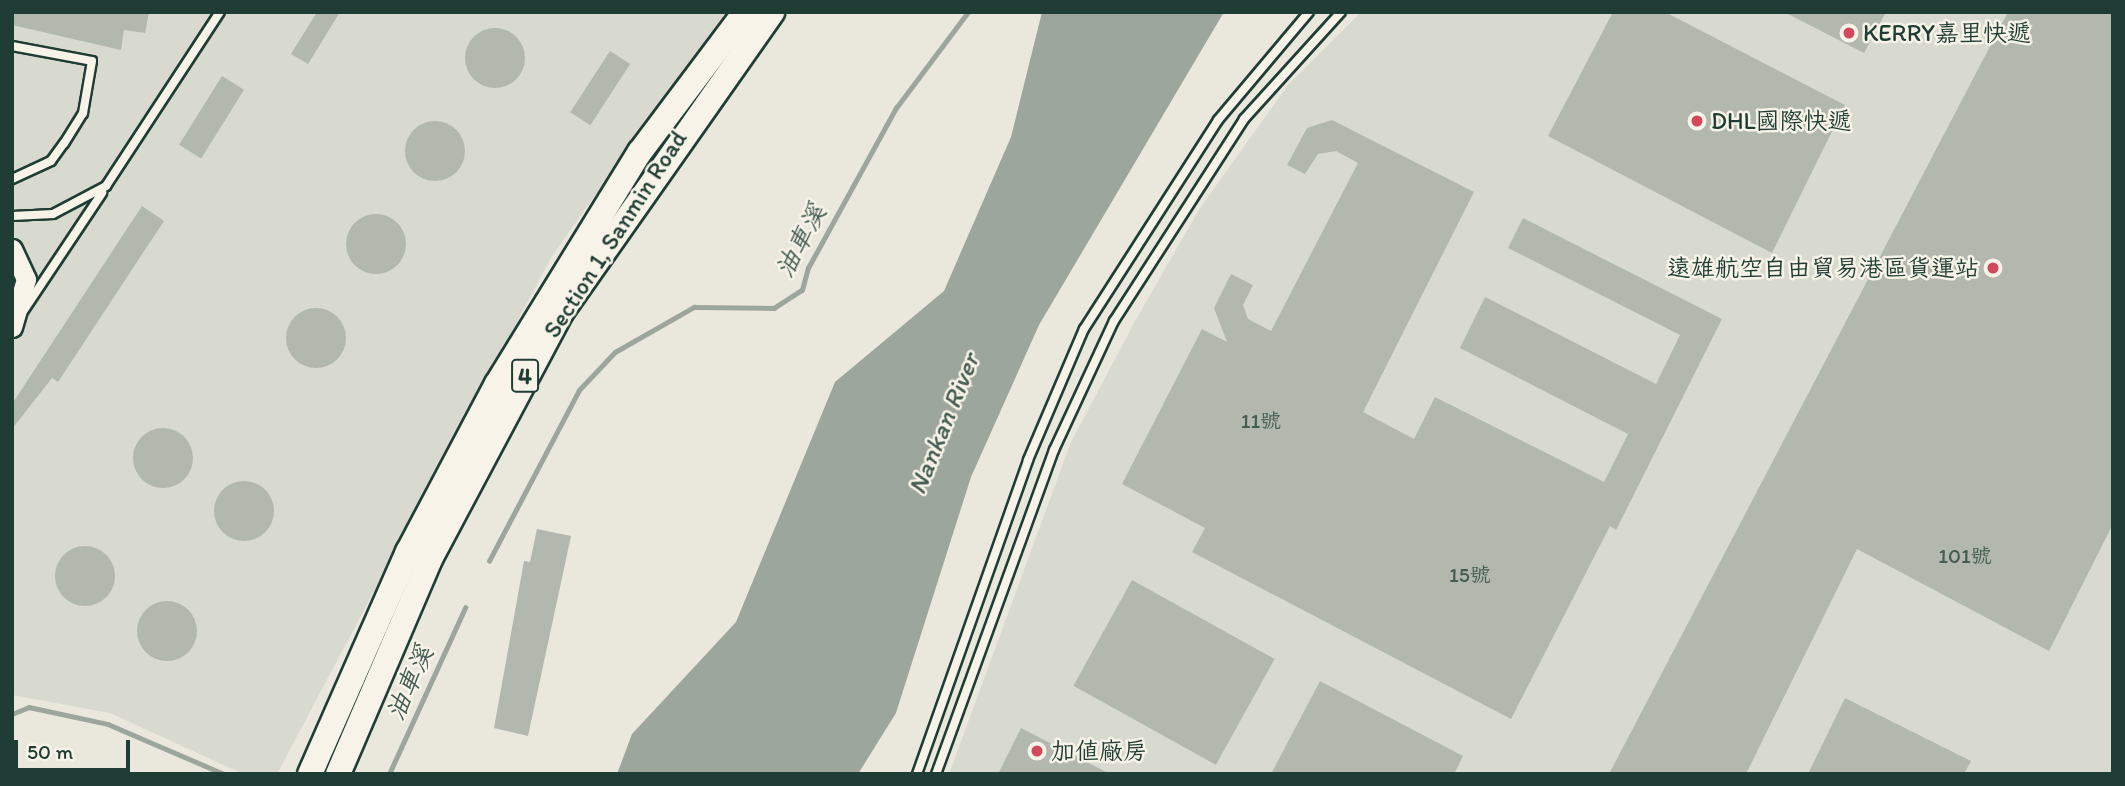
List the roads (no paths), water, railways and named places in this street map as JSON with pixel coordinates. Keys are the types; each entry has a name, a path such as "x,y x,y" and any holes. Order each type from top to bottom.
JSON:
{"main road":[{"name":"Section 1, Sanmin Road","path":"310,774 408,552 497,384 640,152 745,12"},
{"name":"Section 1, Sanmin Road","path":"338,774 430,559 560,314 772,12"}],"street":[{"path":"12,249 26,279 12,327"}],"lane":[{"path":"12,327 220,12"},
{"path":"917,774 1028,460 1084,329 1203,141 1309,12"},
{"path":"936,774 1054,450 1114,321 1244,119 1341,12"},
{"path":"12,46 92,61 83,113 64,143 51,161 12,179"},
{"path":"12,215 53,214 106,186"}],"water":[{"name":"Nankan River","path":"1042,12 1224,12 1039,325 971,477 896,713 858,774 617,774 632,734 736,622 835,382 944,291 1011,137"}],"waterway":[{"name":"油車溪","path":"489,561 579,390 615,352 694,307 774,308 802,290 808,268 896,108 968,12"},
{"name":"油車溪","path":"389,774 465,608"},
{"name":"油車溪","path":"12,714 29,707 108,724 224,774"}],"place":[{"name":"KERRY嘉里快遞","path":"1849,33"},
{"name":"DHL國際快遞","path":"1697,121"},
{"name":"遠雄航空自由貿易港區貨運站","path":"1993,268"},
{"name":"加值廠房","path":"1037,751"}]}
